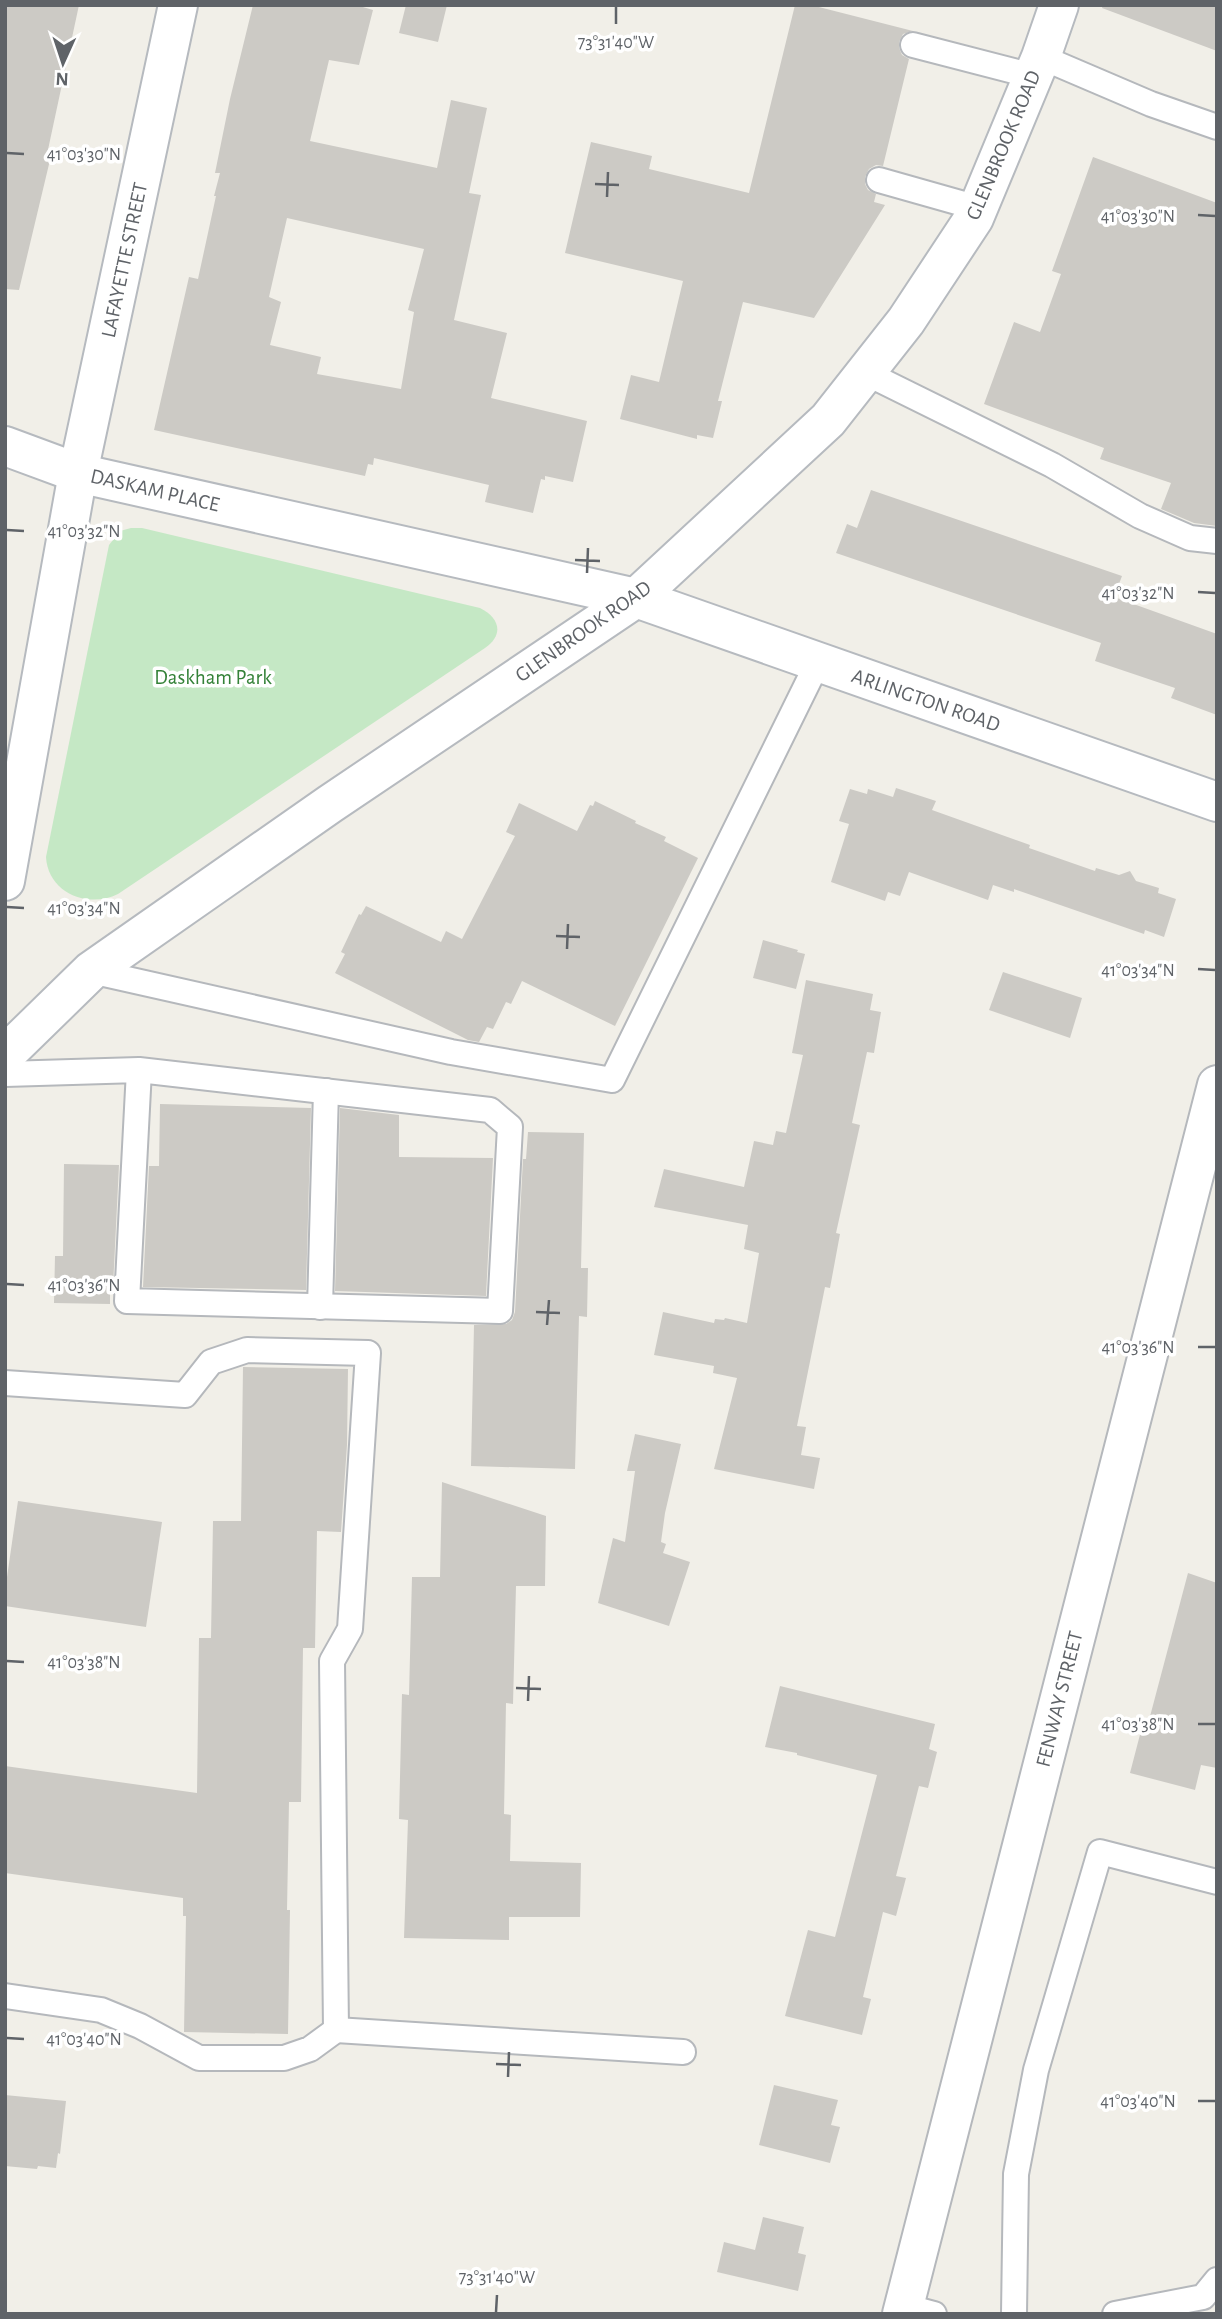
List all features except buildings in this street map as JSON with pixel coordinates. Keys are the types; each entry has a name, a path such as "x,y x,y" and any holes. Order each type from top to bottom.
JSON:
{"street":[{"name":"LAFAYETTE STREET","path":"78,473 178,5"},
{"name":"GLENBROOK ROAD","path":"5,1055 91,971 330,804 636,598 828,420 906,321 978,208 1037,67 1059,5"},
{"path":"5,446 78,473"},
{"name":"DASKAM PLACE","path":"5,881 78,473 636,598"},
{"name":"ARLINGTON ROAD","path":"636,598 1217,802"},
{"name":"FENWAY STREET","path":"913,2311 1217,1085"}],"lane":[{"path":"913,45 1037,67 1217,127"},
{"path":"879,180 978,208"},
{"path":"866,373 1052,465 1140,516 1190,538 1217,541"},
{"path":"91,971 451,1052 612,1080 818,662"},
{"path":"5,1074 139,1070 491,1110 510,1127 500,1311 127,1301 139,1070"},
{"path":"320,1307 326,1091"},
{"path":"5,1383 185,1395 211,1362 247,1350 368,1353 350,1629 332,1661 336,2029"},
{"path":"1014,2314 1016,2174 1036,2070 1100,1852 1217,1882"},
{"path":"5,1996 101,2010 140,2026 199,2058 284,2058 310,2049 336,2029 683,2052"},
{"path":"1115,2314 1203,2297 1217,2280"}],"green space":[{"name":"Daskham Park","path":"142,528 480,608 492,617 497,632 485,648 118,894 94,900 72,895 54,880 48,870 46,857 109,545 120,531"}]}
